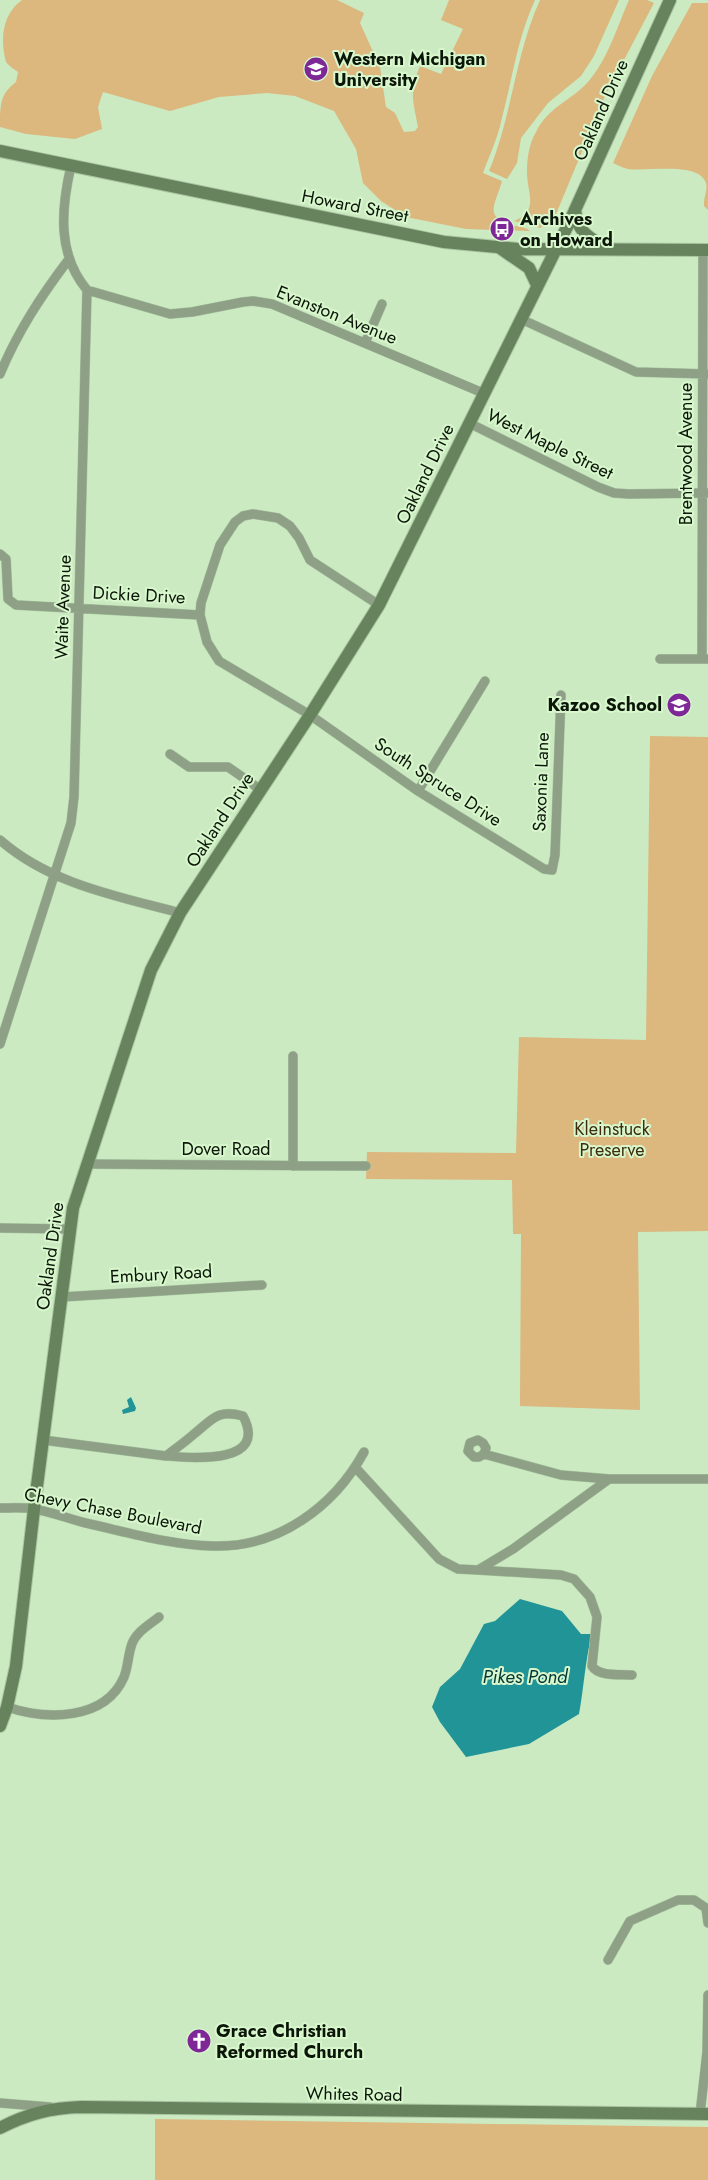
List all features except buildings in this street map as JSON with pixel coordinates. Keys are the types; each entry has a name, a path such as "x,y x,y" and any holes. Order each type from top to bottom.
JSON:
{"main road":[{"name":"Oakland Drive","path":"0,1726 7,1707 16,1666 34,1509 73,1208 86,1164 152,970 180,913 310,715 379,605 575,210 670,0"},
{"name":"Howard Street","path":"0,151 444,242 500,248 706,250"},
{"path":"575,210 579,228 587,236 608,249"},
{"path":"500,248 529,268 537,285"},
{"path":"0,2128 27,2115 62,2107"},
{"name":"Whites Road","path":"62,2107 704,2114"}],"street":[{"path":"71,166 62,215 69,259 77,276 87,290"},
{"name":"Brentwood Avenue","path":"705,659 706,250"},
{"path":"0,374 14,342 34,306 69,259"},
{"name":"Evanston Avenue","path":"87,290 170,314 253,301 272,304 483,393"},
{"name":"Waite Avenue","path":"1,1040 70,823 74,797 87,290"},
{"path":"365,343 382,304"},
{"path":"521,320 636,372 705,374"},
{"name":"West Maple Street","path":"469,423 598,487 614,493 705,494"},
{"path":"200,615 201,602 220,546 235,522 243,516 254,514 278,518 290,526 299,538 310,560 379,605"},
{"name":"Dickie Drive","path":"0,554 6,559 7,592 12,603 24,606 200,615"},
{"name":"South Spruce Drive","path":"200,615 207,642 219,661 310,715 418,791 544,869 552,870"},
{"path":"660,659 705,659"},
{"path":"418,791 486,681"},
{"name":"Saxonia Lane","path":"552,870 560,695"},
{"path":"170,754 189,767 228,767 261,790"},
{"path":"0,840 26,861 54,876 180,913"},
{"path":"293,1056 293,1166"},
{"name":"Dover Road","path":"86,1164 366,1166"},
{"path":"0,1228 69,1229"},
{"name":"Embury Road","path":"62,1297 262,1285"},
{"path":"43,1440 166,1456 222,1458 241,1449 249,1435 248,1426 243,1416 229,1412 211,1418 196,1433 166,1456"},
{"name":"Chevy Chase Boulevard","path":"0,1508 34,1509 150,1538 193,1545 230,1546 265,1538 302,1521 330,1497 356,1467 364,1452"},
{"path":"484,1454 561,1475 609,1479 708,1479"},
{"path":"356,1467 439,1559 458,1568 561,1575 574,1579 590,1597 597,1617 592,1666 602,1673 632,1675"},
{"path":"478,1570 513,1550 609,1479"},
{"path":"7,1707 28,1713 62,1715 90,1709 102,1704 111,1698 125,1676 131,1646 136,1636 159,1617"},
{"path":"608,1960 630,1921 678,1900 694,1900 706,1908 708,1923"},
{"path":"704,2114 708,1995"},
{"name":"Whites Road","path":"0,2104 62,2107"}],"green space":[{"path":"22,0 337,0 364,13 360,23 380,67 386,107 395,113 404,132 415,131 418,127 413,90 420,66 441,74 463,29 441,20 449,0 535,0 519,45 499,129 483,173 502,181 494,204 495,215 498,219 530,231 466,229 406,217 381,201 363,183 356,149 334,111 295,96 267,93 219,97 170,111 103,92 98,107 102,129 75,139 26,134 0,127 2,101 7,91 16,82 18,72 6,62 3,45 4,28 10,12"},
{"path":"540,0 619,0 594,56 581,76 548,103 521,138 517,163 507,179 489,171 503,129 525,42"},
{"path":"629,0 647,0 654,3 605,96 554,219 540,228 514,221 522,217 530,206 527,167 529,151 541,123 582,88 595,73 607,53"},
{"path":"692,3 708,3 708,210 704,206 706,183 701,176 693,172 671,169 636,170 613,163 652,76"},
{"name":"Kleinstuck Preserve","path":"650,736 708,737 708,1231 638,1232 640,1410 520,1406 521,1234 513,1234 512,1180 366,1179 367,1152 516,1153 519,1037 646,1040"},
{"path":"155,2119 708,2127 708,2180 155,2180"}],"water":[{"path":"131,1397 136,1408 135,1411 123,1414 122,1410 129,1407 127,1400"},
{"name":"Pikes Pond","path":"520,1599 562,1611 581,1634 592,1634 579,1714 529,1744 466,1757 440,1722 432,1707 440,1687 460,1669 484,1624 495,1621"}],"place":[{"name":"Western Michigan University","path":"316,69"},
{"name":"Archives on Howard","path":"502,229"},
{"name":"Kazoo School","path":"679,705"},
{"name":"Grace Christian Reformed Church","path":"199,2041"}]}
